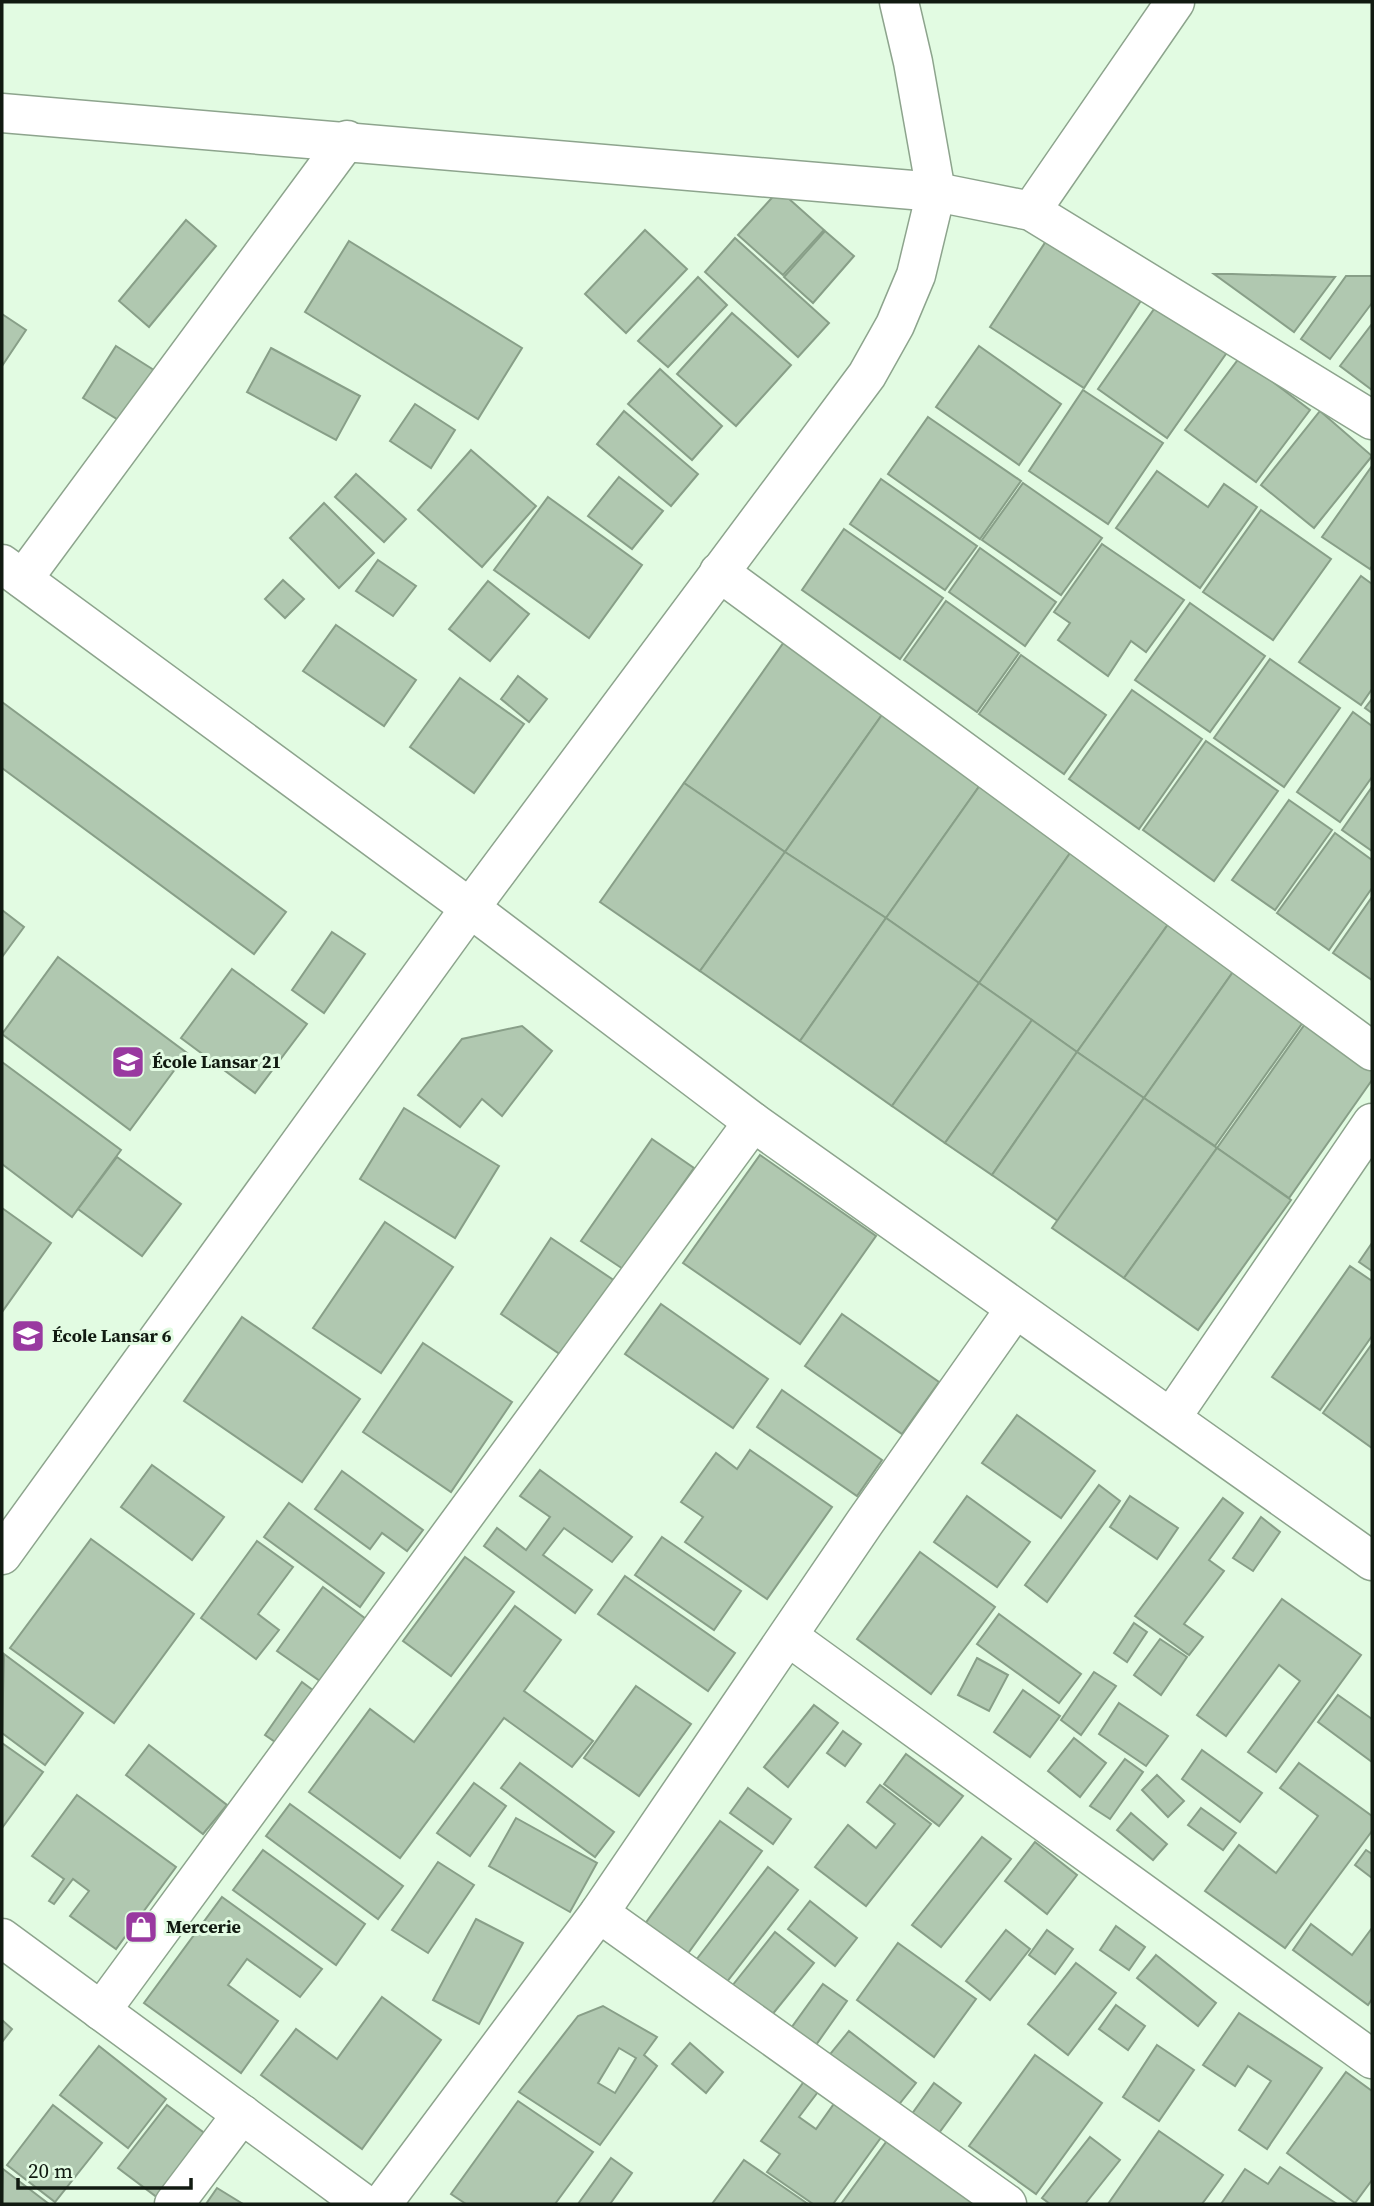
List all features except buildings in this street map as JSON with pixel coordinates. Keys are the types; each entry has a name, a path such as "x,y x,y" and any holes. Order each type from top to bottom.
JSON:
{"street":[{"path":"2,1555 470,908 867,375 895,325 916,275 936,192 913,62 899,2"},
{"path":"1031,211 1175,2"},
{"path":"2,113 936,192 1031,211 1372,419"},
{"path":"347,141 12,571 470,908 753,1122 1372,1561"},
{"path":"719,572 1372,1051"},
{"path":"101,2011 753,1122"},
{"path":"1171,1418 1372,1123"},
{"path":"382,2204 599,1913 865,1522 1015,1309"},
{"path":"789,1637 1372,2059"},
{"path":"599,1913 1007,2204"},
{"path":"2,1938 364,2204"},
{"path":"174,2204 242,2114"}],"place":[{"name":"École Lansar 21","path":"128,1062"},
{"name":"École Lansar 6","path":"28,1336"},
{"name":"Mercerie","path":"141,1927"}]}
